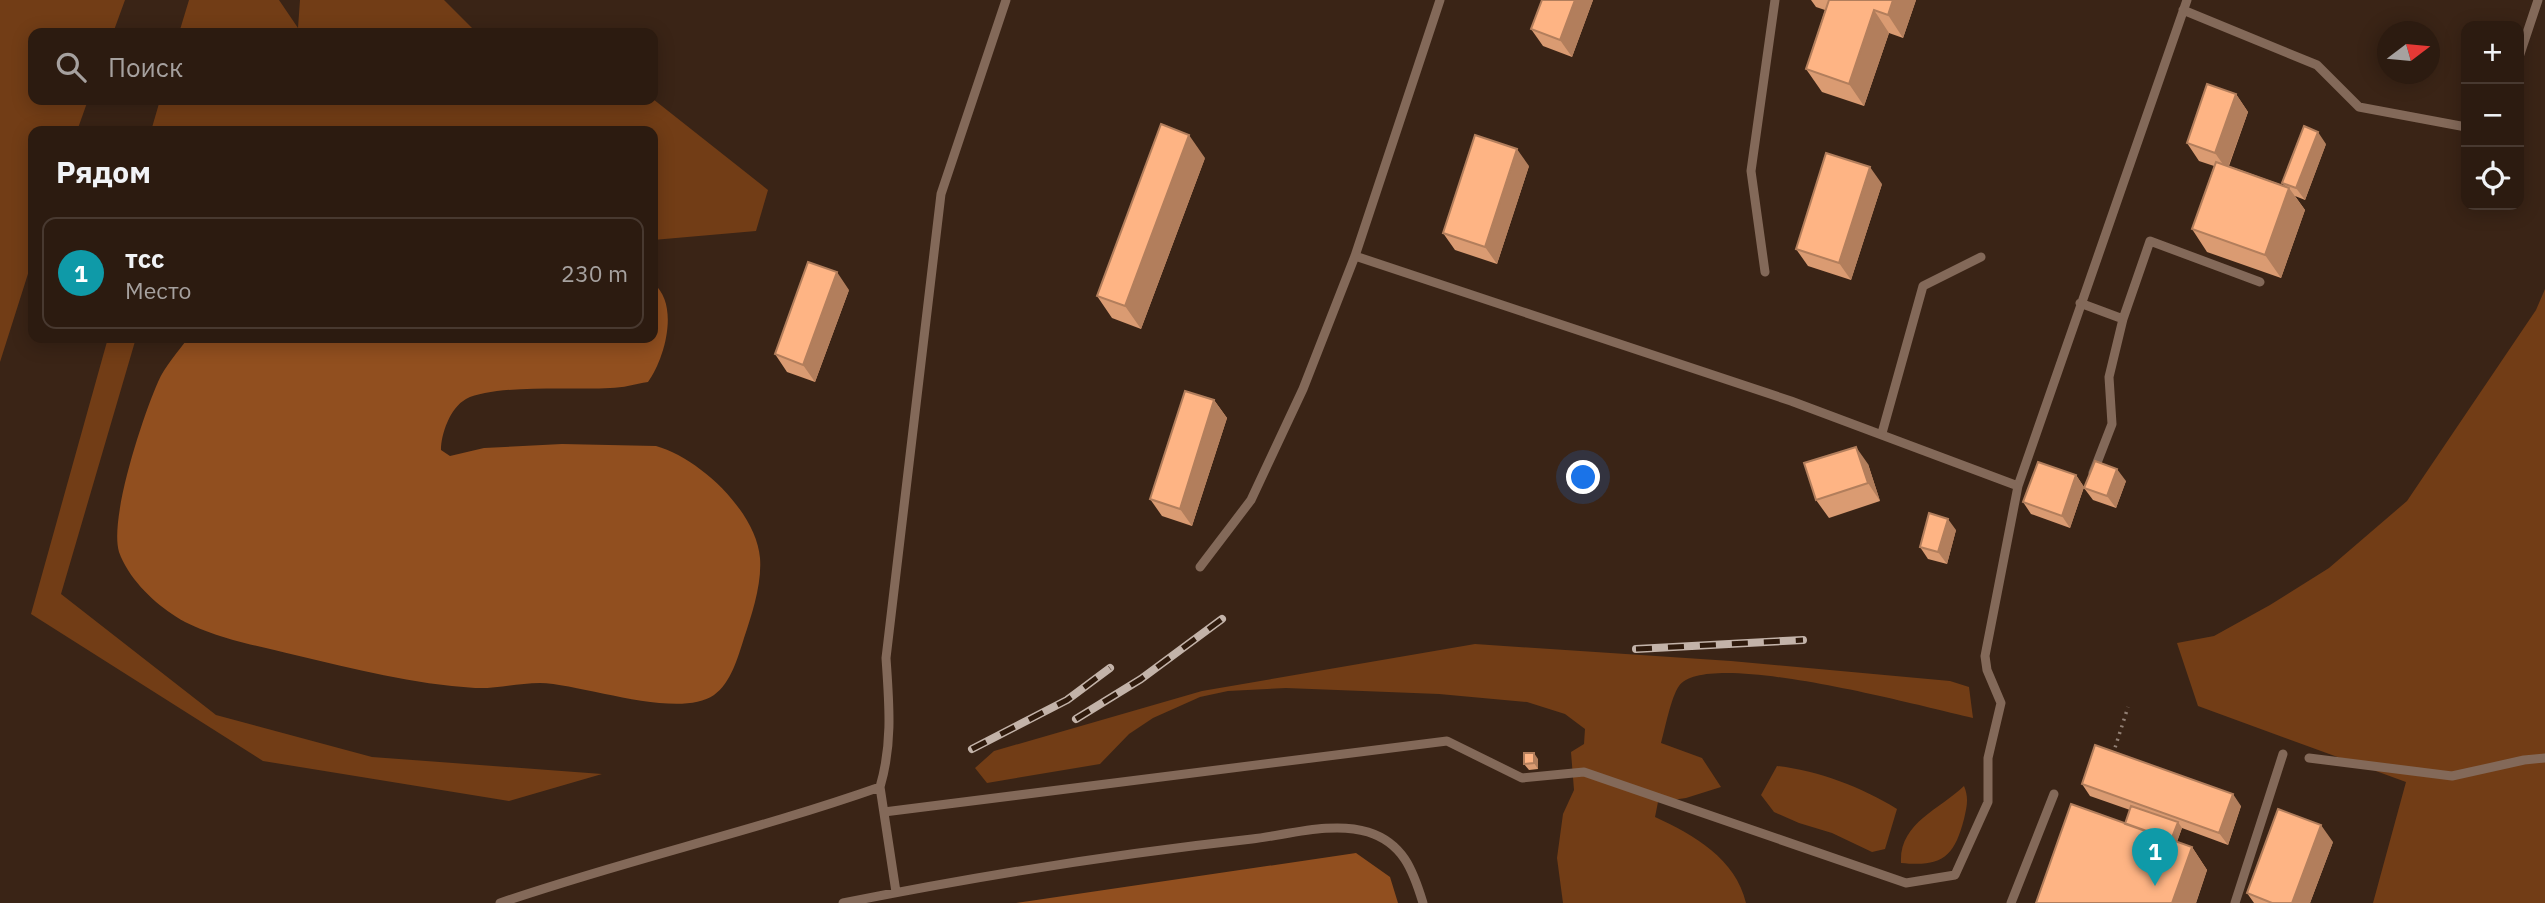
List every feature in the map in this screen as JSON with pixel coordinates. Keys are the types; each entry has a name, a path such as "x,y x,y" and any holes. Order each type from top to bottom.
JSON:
{"lane":[{"path":"896,892 880,787 887,764 891,723 886,658 941,194 1006,0"},
{"path":"1200,567 1251,500 1303,389 1355,256 1440,0"},
{"path":"1765,272 1751,171 1775,0"},
{"path":"884,812 1447,741 1522,778 1584,772 1906,883 1955,875 1988,802 1988,758 2001,704 1987,670 1986,656 2018,486 2187,0"},
{"path":"2524,42 2538,0"},
{"path":"2183,10 2318,65 2358,107 2461,126"},
{"path":"2093,475 2112,424 2109,377 2123,319 2150,241 2260,282"},
{"path":"1355,256 1882,433 2018,486"},
{"path":"1882,433 1923,286 1981,257"},
{"path":"2080,303 2123,319"},
{"path":"2235,903 2283,754"},
{"path":"2309,758 2452,776 2545,758"},
{"path":"500,903 568,880 805,813 880,787"},
{"path":"2011,903 2054,794"},
{"path":"843,903 896,892 1178,848 1343,828 1384,838 1402,853 1413,872 1423,903"}],"path":[{"path":"2111,760 2128,707"}],"shaded area":[{"path":"0,0 125,0 115,28 28,28 28,105 86,105 79,126 28,126 28,274 0,362"},
{"path":"189,0 279,0 298,28 181,28"},
{"path":"300,0 444,0 472,28 298,28"},
{"path":"658,103 768,190 756,231 658,240 658,126 152,126 159,105"},
{"path":"658,289 666,304 667,332 660,360 648,382 615,388 515,389 479,394 466,399 455,409 445,429 441,450 450,456 484,448 562,444 656,446 673,452 707,474 737,505 748,522 760,558 756,599 729,677 714,695 698,702 678,704 630,699 540,683 475,688 362,671 248,644 185,622 156,602 134,579 119,552 117,536 123,492 136,442 161,376 184,343 658,343"},
{"path":"2545,289 2545,903 2373,903 2406,782 2198,706 2177,643 2214,636 2270,605 2329,568 2407,501 2536,310"},
{"path":"107,343 135,343 61,594 216,715 372,757 602,774 509,801 263,761 31,614"},
{"path":"1475,644 1731,661 1950,681 1969,687 1973,718 1867,693 1772,676 1730,673 1698,676 1679,686 1661,743 1702,758 1721,787 1686,798 1658,802 1655,817 1698,841 1723,861 1741,887 1746,903 1563,903 1557,858 1563,814 1574,790 1571,752 1584,744 1585,729 1565,714 1527,702 1439,694 1286,688 1228,691 1200,697 1153,718 1129,734 1100,764 987,783 975,768 994,751 1202,691"},
{"path":"1777,766 1839,781 1897,809 1885,849 1872,852 1832,833 1774,812 1761,795"},
{"path":"1964,786 1967,806 1956,843 1950,851 1936,861 1901,863 1906,837 1913,827"},
{"path":"1356,853 1390,877 1398,903 1016,903"}],"building":[{"path":"1542,0 1575,0 1560,40 1531,29"},
{"path":"1829,0 1893,0 1888,15 1874,10 1849,84 1806,69"},
{"path":"2207,84 2236,94 2215,153 2187,143"},
{"path":"1161,124 1189,135 1125,306 1097,296"},
{"path":"2304,126 2318,132 2296,188 2282,183"},
{"path":"1475,135 1517,149 1485,247 1443,233"},
{"path":"1826,153 1870,167 1839,263 1796,249"},
{"path":"2216,162 2289,188 2265,255 2192,229"},
{"path":"808,262 837,272 803,365 775,354"},
{"path":"1185,391 1214,400 1180,509 1150,499"},
{"path":"1856,447 1868,483 1816,500 1804,463"},
{"path":"2095,461 2117,469 2107,496 2084,488"},
{"path":"2038,462 2076,475 2062,516 2023,502"},
{"path":"1929,513 1948,519 1938,552 1920,547"},
{"path":"2095,745 2233,794 2219,833 2082,784"},
{"path":"1524,753 1534,753 1534,763 1524,764"},
{"path":"2071,804 2192,847 2172,903 2036,903"},
{"path":"2131,806 2178,822 2171,840 2125,824"},
{"path":"2278,809 2321,825 2292,903 2272,903 2247,893"}],"railway":[{"path":"1076,719 1141,679 1222,619"},
{"path":"1636,649 1803,640"},
{"path":"972,749 1067,700 1110,668"}],"place":[{"name":"тсс","path":"2155,886"}]}
